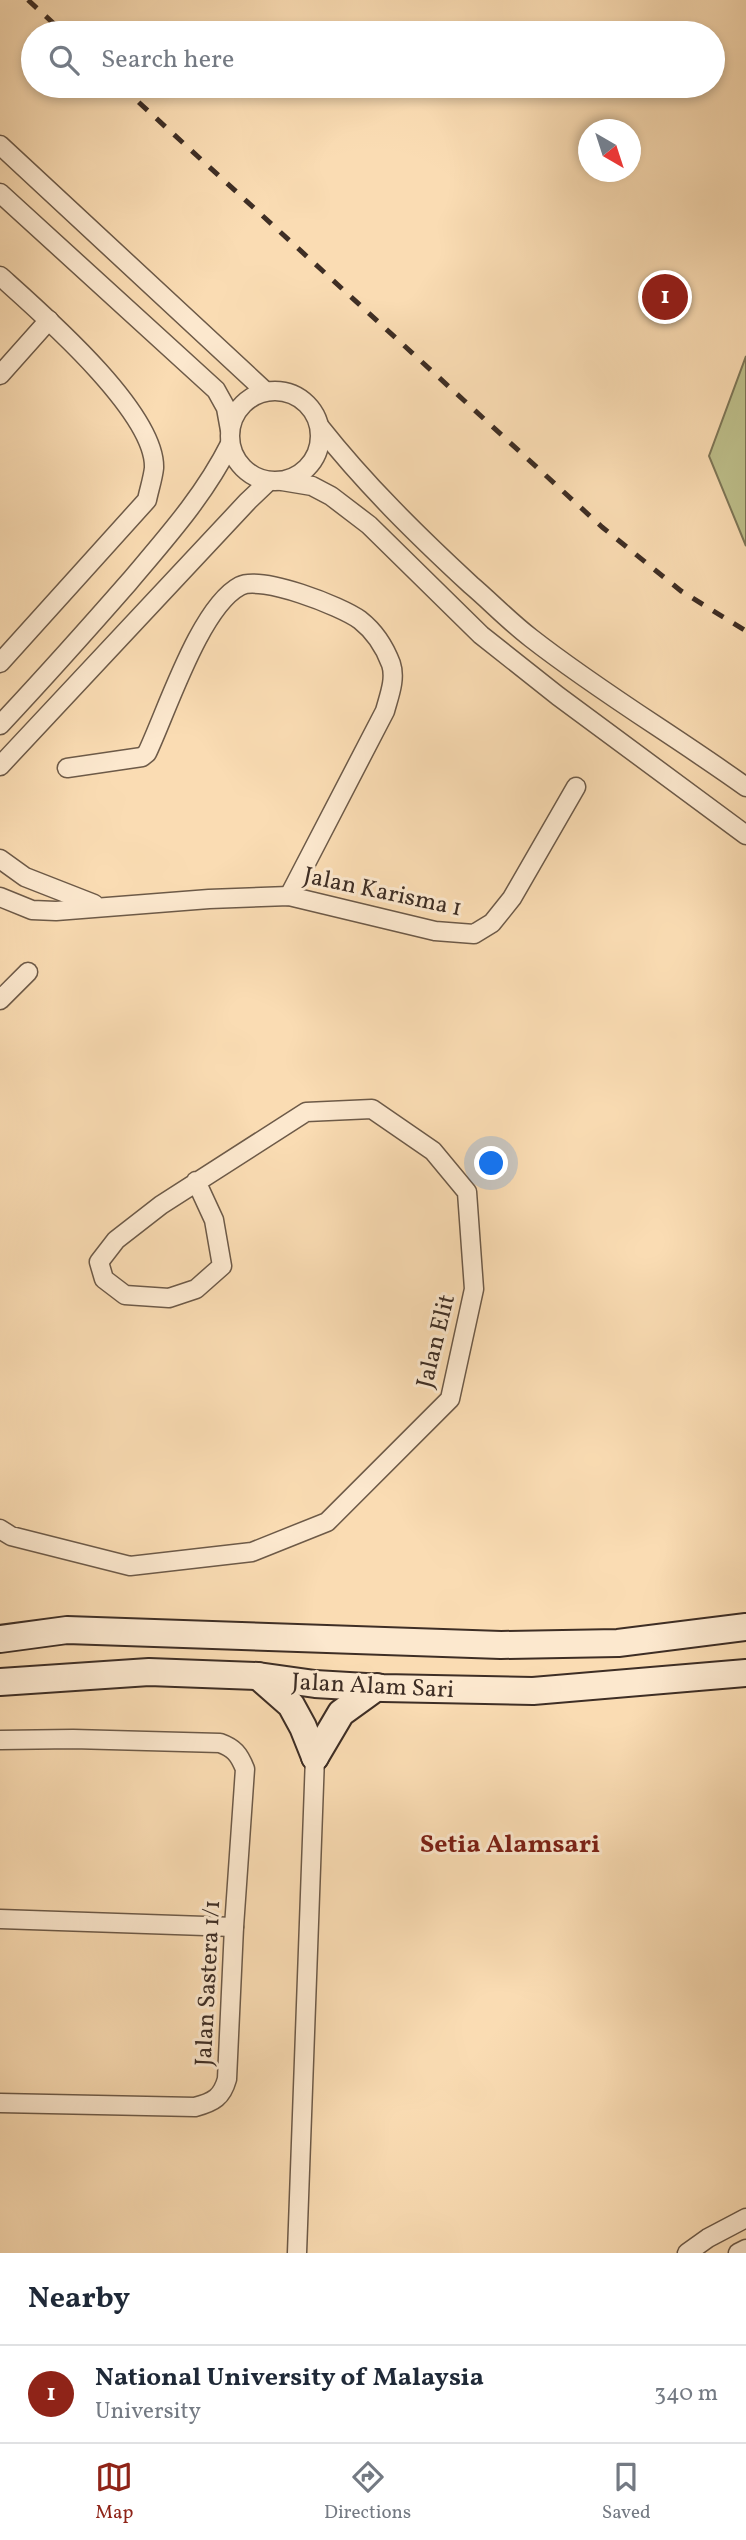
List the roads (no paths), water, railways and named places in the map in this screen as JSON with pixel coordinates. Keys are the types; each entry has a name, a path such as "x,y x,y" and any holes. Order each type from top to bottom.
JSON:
{"street":[{"path":"0,145 265,391"},
{"path":"0,193 216,390 226,408 235,458 243,469 256,477 312,486 331,496 369,525 481,635 558,696 746,835"},
{"path":"0,276 84,355 125,404 146,436 154,467 147,500 0,663"},
{"path":"0,375 49,320"},
{"path":"0,725 54,668 189,511 218,468 236,412 248,399 265,391 279,390 306,402 315,413 320,427 356,472 447,563 528,636 607,694 685,743 746,787"},
{"path":"0,766 248,500 275,481 299,474 312,461 319,445 320,427"},
{"path":"66,768 142,757 147,753 195,642 223,598 242,585 263,582 274,585 306,595 360,619 378,638 391,666 392,683 385,711 289,896"},
{"name":"Jalan Karisma 1","path":"0,897 32,910 56,911 289,896 435,931 474,934 492,923 512,898 576,787"},
{"name":"Jalan Karisma 1","path":"0,859 25,877 101,906"},
{"path":"0,1000 28,972"},
{"name":"Jalan Elit","path":"0,1529 11,1536 130,1566 252,1552 327,1522 450,1399 474,1289 467,1192 433,1151 372,1109 306,1112 196,1181 116,1240 99,1262 104,1279 125,1295 169,1298 196,1289 222,1266 214,1220 196,1181"},
{"name":"Jalan Alam Sari","path":"0,1639 67,1630 501,1645 618,1643 746,1627"},
{"name":"Jalan Alam Sari","path":"0,1682 149,1672 258,1676 315,1684 377,1687 533,1690 746,1673"},
{"path":"258,1676 291,1705 315,1757 297,2253"},
{"path":"315,1757 341,1713 377,1687"},
{"name":"Jalan Sastera 1/1","path":"0,1740 220,1743 232,1747 240,1756 245,1769 233,1927 227,2079 223,2094 211,2103 195,2107 0,2103"},
{"path":"0,1919 233,1927"},
{"path":"687,2253 708,2238 746,2218"},
{"path":"738,2253 746,2249"}],"railway":[{"path":"28,0 51,21"},
{"path":"134,98 602,527 681,591 746,631"}],"place":[{"name":"National University of Malaysia","path":"665,297"}],"district":[{"name":"Setia Alamsari","path":"510,1843"}]}
